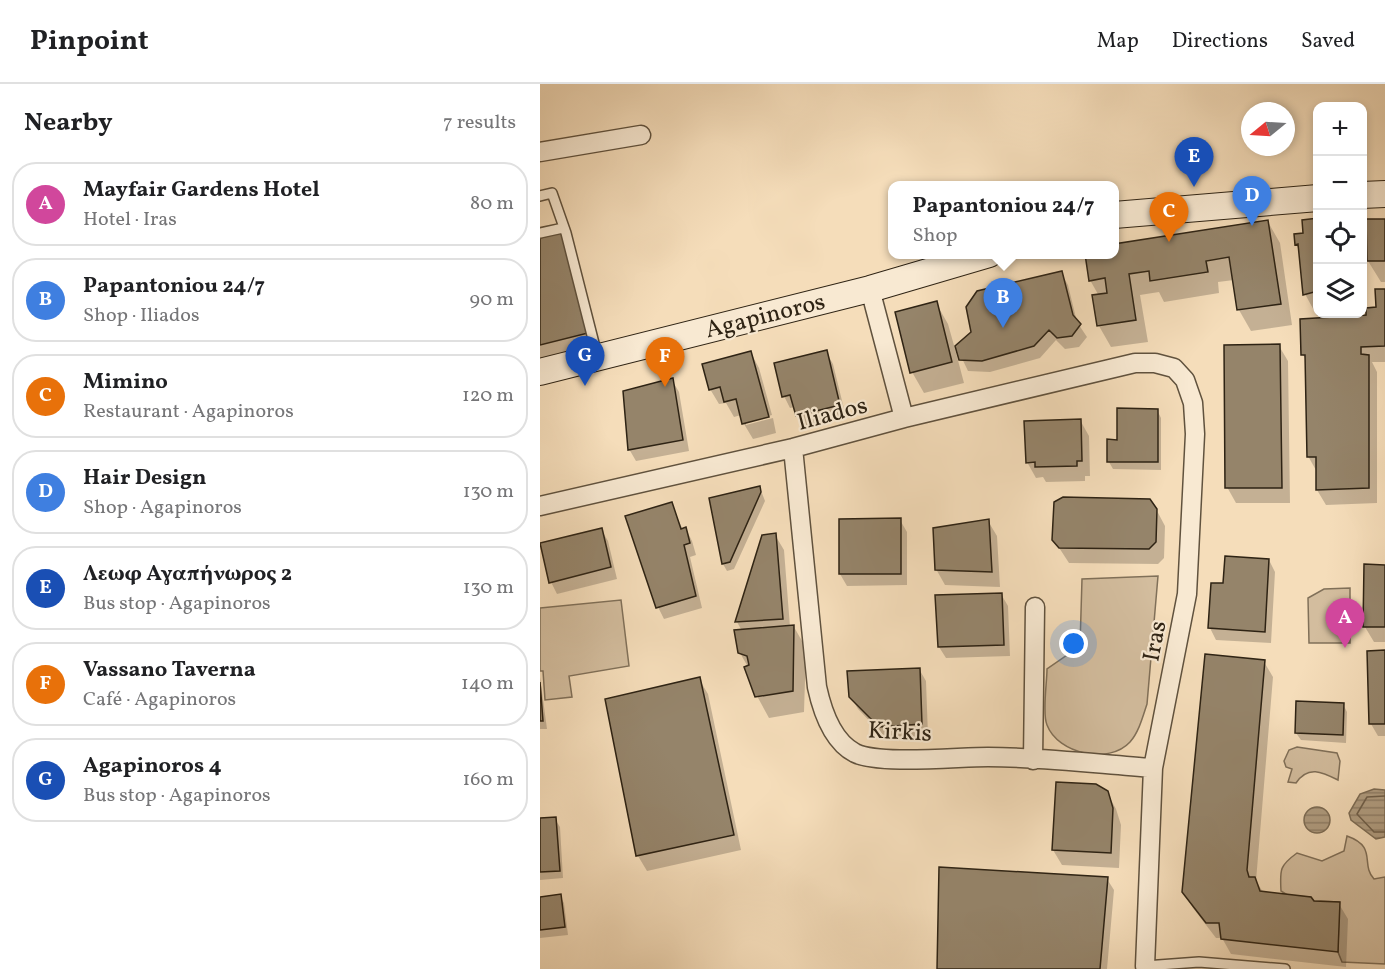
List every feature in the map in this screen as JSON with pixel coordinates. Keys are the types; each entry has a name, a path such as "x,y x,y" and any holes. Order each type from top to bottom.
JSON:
{"main road":[{"path":"1367,195 1385,194"},
{"path":"1119,216 1313,198"},
{"name":"Agapinoros","path":"540,372 870,289 975,259"}],"street":[{"path":"540,152 641,135"},
{"path":"870,289 904,418"},
{"name":"Iliados","path":"540,506 793,448 904,418 1135,363"},
{"name":"Iras","path":"1135,363 1155,363 1174,368 1185,380 1193,403 1195,434 1187,594 1153,768 1145,966"},
{"name":"Kirkis","path":"793,448 817,687 822,713 838,737 855,753 885,758 990,757 1153,768"},
{"path":"1033,760 1035,608"}],"lane":[{"path":"540,196 552,193 597,356"},
{"path":"540,233 562,228"},
{"path":"1145,966 1199,962 1285,969"}],"shaded area":[{"path":"1158,576 1147,704 1138,729 1130,742 1110,753 1085,753 1073,749 1053,735 1047,725 1045,698 1047,669 1080,646 1082,579"},
{"path":"1350,588 1350,643 1309,643 1308,598 1324,589"},
{"path":"621,600 629,666 569,676 572,697 545,700 543,671 540,671 540,608"},
{"path":"1297,747 1337,753 1340,761 1338,780 1310,772 1296,783 1288,782 1292,769 1286,767 1284,761 1289,750"},
{"path":"1347,836 1362,845 1374,879 1385,877 1385,964 1342,962 1338,952 1339,902 1314,901 1311,897 1289,896 1281,891 1282,869 1297,853 1322,861 1344,851"}],"water":[{"path":"1374,789 1385,790 1385,837 1376,839 1351,820 1349,813 1360,794"},
{"path":"1317,807 1326,811 1330,820 1326,829 1317,833 1308,829 1304,820 1308,811"}],"building":[{"path":"1313,219 1313,292 1303,295 1298,244 1295,245 1294,234 1303,233 1302,220"},
{"path":"1367,219 1385,219 1385,261 1367,261"},
{"path":"1268,220 1281,304 1237,310 1229,257 1206,261 1208,272 1150,281 1149,271 1129,274 1136,320 1097,326 1092,295 1107,293 1105,278 1089,281 1086,259 1119,259 1119,243"},
{"path":"563,232 588,333 540,345 540,238"},
{"path":"1062,271 1073,315 1081,324 1072,336 1057,338 1049,330 1034,346 982,361 959,360 955,346 971,332 966,307 977,291"},
{"path":"1375,289 1385,289 1385,346 1361,347 1361,354 1369,355 1369,488 1316,490 1316,457 1307,457 1305,355 1301,355 1300,319 1367,318 1367,308 1376,307"},
{"path":"937,301 952,362 910,373 895,312"},
{"path":"1280,344 1282,488 1225,488 1224,345"},
{"path":"827,350 840,405 796,416 790,395 782,397 774,363"},
{"path":"751,351 769,417 742,424 736,399 724,402 720,387 709,390 702,364"},
{"path":"673,378 683,440 628,450 623,391"},
{"path":"1117,408 1158,409 1158,462 1107,462 1107,439 1117,440"},
{"path":"1081,419 1082,461 1077,461 1077,466 1035,467 1035,462 1026,463 1024,421"},
{"path":"760,486 761,492 730,562 722,564 709,498"},
{"path":"1063,497 1150,499 1157,509 1156,542 1149,549 1059,548 1052,540 1054,502"},
{"path":"672,502 681,529 686,527 690,543 684,545 696,596 656,608 625,516"},
{"path":"901,518 901,574 839,574 839,519"},
{"path":"989,519 992,572 935,570 933,528"},
{"path":"602,528 611,567 549,583 540,543"},
{"path":"776,533 783,619 735,622 762,535"},
{"path":"1225,556 1269,559 1265,632 1208,628 1211,583 1223,583"},
{"path":"1364,564 1385,565 1385,627 1363,627"},
{"path":"1002,593 1004,645 938,647 935,595"},
{"path":"794,625 793,691 755,697 744,667 749,665 747,656 738,653 734,630"},
{"path":"1385,650 1385,724 1369,724 1367,651"},
{"path":"1205,654 1265,660 1247,870 1249,877 1255,877 1260,891 1311,897 1314,901 1340,902 1338,952 1221,939 1219,923 1206,923 1182,892"},
{"path":"920,668 922,724 879,727 849,697 847,671"},
{"path":"700,677 734,835 636,856 605,699"},
{"path":"540,682 543,721 540,721"},
{"path":"1296,701 1344,703 1343,735 1295,733"},
{"path":"1056,782 1096,784 1108,791 1113,808 1111,853 1052,850"},
{"path":"556,817 560,871 540,872 540,818"},
{"path":"939,867 1108,877 1100,969 937,969"},
{"path":"561,894 565,927 540,930 540,897"}],"place":[{"name":"Λεωφ Αγαπήνωρος 2","path":"1194,187"},
{"name":"Hair Design","path":"1252,226"},
{"name":"Mimino","path":"1169,242"},
{"name":"Papantoniou 24/7","path":"1003,328"},
{"name":"Agapinoros 4","path":"585,386"},
{"name":"Vassano Taverna","path":"665,387"},
{"name":"Mayfair Gardens Hotel","path":"1345,648"}]}
